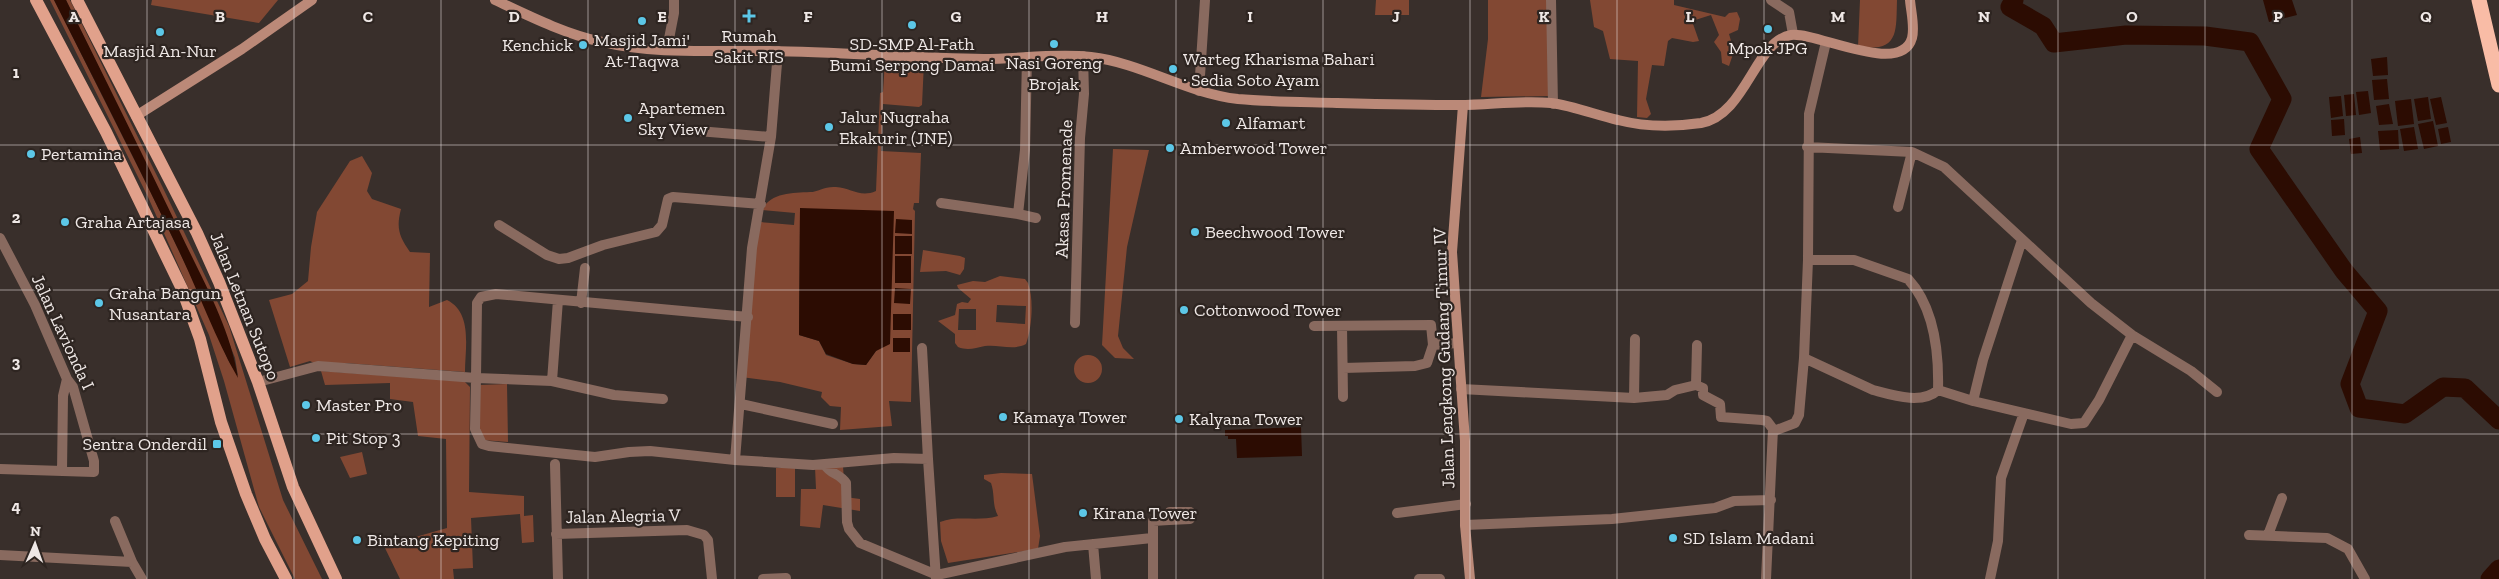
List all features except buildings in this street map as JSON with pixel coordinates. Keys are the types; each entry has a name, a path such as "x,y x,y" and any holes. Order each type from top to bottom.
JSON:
{"highway":[{"path":"2480,0 2499,85"}],"main road":[{"path":"36,0 106,132 182,289 200,339 222,422 240,477 265,540 286,579"},
{"name":"Jalan Letnan Sutopo","path":"77,0 197,233 242,336 293,487 336,579"}],"street":[{"path":"136,116 242,49 312,0"},
{"path":"495,0 595,41 624,46 981,59 1083,56 1126,64 1200,91 1254,100 1462,105 1500,102 1553,104 1638,125 1662,126 1716,119 1728,108 1773,45 1779,39 1793,34 1882,54 1905,49 1910,43 1912,35 1910,0"},
{"path":"667,49 674,13 674,0"},
{"path":"1200,91 1205,0"},
{"path":"1551,0 1553,104"},
{"path":"1771,0 1788,12 1793,34"},
{"path":"1774,431 1791,426 1798,420 1804,358 1808,260 1809,114 1826,42"},
{"path":"735,460 748,317 752,248 762,204 771,137 778,51"},
{"name":"Akasa Promenade","path":"1075,323 1080,138 1084,94 1083,56"},
{"path":"1018,214 1025,150 1027,57"},
{"name":"Jalan Lengkong Gudang Timur IV","path":"1462,105 1452,252 1466,461 1465,525 1470,579"},
{"path":"698,131 771,137"},
{"path":"1808,147 1912,152 1944,167 2091,303 2132,334 2191,370 2217,392"},
{"path":"1898,207 1912,152"},
{"path":"499,225 548,255 559,259 568,258 603,244 656,232 662,225 668,200 673,197 762,204"},
{"path":"941,203 1036,218"},
{"name":"Jalan Lavionda I","path":"0,238 36,305 67,379 71,382 94,461 94,472 62,471"},
{"path":"1973,401 1983,360 2022,240"},
{"path":"1808,260 1854,260 1908,279 1929,317 1937,344 1938,390"},
{"path":"581,303 586,268"},
{"path":"748,317 655,307 581,303 496,294 481,297 477,303 475,429 482,444 489,446 595,457 650,451 781,465 825,465 894,458 928,459"},
{"path":"552,381 558,300"},
{"path":"1314,326 1431,325 1433,345 1430,359 1423,365 1342,368"},
{"path":"1342,326 1344,397"},
{"path":"1804,358 1864,386 1884,393 1923,398 1938,390 1973,401 2070,424 2084,423 2099,400 2132,334"},
{"path":"1634,398 1635,339"},
{"path":"1433,345 1458,343"},
{"path":"1696,385 1697,345"},
{"path":"922,348 937,577"},
{"path":"258,382 318,366 476,378 552,381 614,395 663,399"},
{"path":"0,469 62,471 62,396 67,379"},
{"path":"1461,389 1634,398 1667,395 1675,390 1696,385 1703,388 1703,395 1706,398 1720,404 1721,417 1762,420 1771,425 1774,431 1766,579"},
{"path":"741,404 833,424"},
{"path":"1990,579 1998,541 2001,478 2024,412"},
{"path":"555,464 558,579"},
{"path":"825,465 828,470 840,476 846,483 847,522 849,529 860,543 937,577 1066,547 1152,538"},
{"path":"2268,535 2282,498"},
{"path":"1465,525 1612,519 1708,509 1734,501 1771,500"},
{"path":"1397,513 1466,504"},
{"path":"1153,579 1153,521 1169,520 1170,512 1190,516"},
{"path":"115,521 132,562 142,579"},
{"name":"Jalan Alegria V","path":"556,534 687,530 698,532 708,540 712,579"},
{"path":"2249,535 2322,537 2336,542 2348,550 2365,579"},
{"path":"1092,544 1096,579"},
{"path":"0,555 132,562"},
{"path":"763,579 786,578"},
{"path":"1419,579 1440,579"}],"shaded area":[{"path":"50,0 54,0 151,193 204,303 228,360 238,376 235,358 213,302 66,0 70,0 229,326 283,500 322,579 295,579 259,507 224,381 209,335 148,197"},
{"path":"54,0 66,0 165,201 222,321 238,378 164,220"},
{"path":"152,0 278,0 259,23 151,5"},
{"path":"1376,0 1409,0 1409,15 1375,15"},
{"path":"1488,0 1549,0 1550,96 1481,97 1488,39"},
{"path":"1590,0 1674,0 1674,5 1725,17 1729,13 1737,12 1740,19 1738,30 1729,34 1734,51 1729,66 1722,63 1721,52 1714,42 1719,35 1711,15 1692,21 1699,41 1693,42 1672,38 1668,41 1664,66 1652,65 1646,99 1651,114 1647,118 1637,117 1638,61 1610,59 1603,31 1594,27"},
{"path":"1860,0 1897,0 1895,31 1888,43 1871,48 1858,47"},
{"path":"2263,0 2292,0 2297,15 2269,22"},
{"path":"2387,57 2388,75 2373,76 2371,59"},
{"path":"885,61 924,62 922,105 919,107 883,104 881,151 921,153 919,203 914,203 913,209 915,211 911,402 889,401 892,426 840,430 841,407 830,406 821,397 822,392 780,382 741,377 749,268 760,222 794,225 795,213 762,210 771,200 783,195 813,192 832,187 860,193 876,191 880,93 883,92","holes":["800,209 883,346 876,351 866,365 853,364 826,355 819,341 799,335"]},
{"path":"2387,79 2389,99 2374,100 2372,80"},
{"path":"2368,91 2371,113 2359,115 2356,92"},
{"path":"2354,94 2356,115 2346,116 2344,95"},
{"path":"2341,96 2343,116 2331,118 2329,97"},
{"path":"2428,97 2431,119 2418,121 2414,99"},
{"path":"2441,97 2447,123 2436,125 2430,99"},
{"path":"2411,99 2414,124 2398,126 2395,101"},
{"path":"2389,104 2393,124 2379,125 2376,106"},
{"path":"2344,119 2345,135 2332,136 2331,120"},
{"path":"2433,121 2438,146 2424,149 2418,124"},
{"path":"2414,127 2418,149 2404,151 2400,129"},
{"path":"2448,127 2451,142 2441,144 2438,129"},
{"path":"2398,130 2399,149 2380,150 2378,131"},
{"path":"2360,137 2362,153 2351,154 2349,139"},
{"path":"1113,149 1149,150 1127,247 1118,336 1123,348 1134,359 1115,358 1102,345"},
{"path":"362,156 372,173 367,191 372,199 401,209 400,232 410,252 430,253 429,307 447,300 461,313 466,332 465,372 345,363 314,363 310,361 290,367 269,300 292,294 308,281 317,212 350,161"},
{"path":"800,208 894,211 890,344 876,351 866,365 853,364 826,354 819,341 799,335"},
{"path":"896,219 912,220 912,234 895,233"},
{"path":"895,236 912,236 912,254 895,254"},
{"path":"923,250 965,258 964,269 960,275 946,271 920,272"},
{"path":"895,256 911,256 911,283 895,283"},
{"path":"1000,276 1025,279 1028,283 1032,314 1026,344 1016,347 985,346 965,349 958,347 955,343 955,334 938,321 955,315 957,304 962,302 968,303 971,299 957,285 973,281 985,282","holes":["997,305 1026,306 1025,324 996,322","959,309 976,309 976,330 958,330"]},
{"path":"895,288 911,289 910,304 894,303"},
{"path":"893,314 911,314 911,330 893,330"},
{"path":"893,338 910,338 910,352 893,352"},
{"path":"1088,355 1098,359 1102,369 1098,379 1088,383 1078,379 1074,369 1078,359"},
{"path":"321,371 464,381 470,387 469,492 524,496 524,516 533,515 534,542 522,543 520,514 471,518 473,568 453,569 454,579 400,579 384,546 447,528 446,439 418,436 413,402 390,399 390,383 325,385"},
{"path":"507,384 508,442 482,440 480,434 479,385"},
{"path":"1301,427 1302,456 1237,458 1236,439 1228,439 1228,436 1225,436 1225,430"},
{"path":"362,452 367,474 350,478 340,457"},
{"path":"843,466 845,497 860,499 860,511 823,505 820,528 800,526 801,489 816,489 815,467"},
{"path":"776,468 795,468 795,497 776,497"},
{"path":"1001,473 1032,474 1040,536 1038,549 948,563 941,541 940,522 954,519 991,518 998,516 991,483 984,479 984,475"}],"waterway":[{"path":"2014,0 2010,7 2043,26 2054,43 2126,35 2205,36 2250,42 2282,99 2259,149 2344,271 2378,311 2350,384 2359,408 2405,414 2443,387 2465,388 2499,420"},
{"path":"2490,579 2499,569"}],"place":[{"name":"Rumah Sakit RIS","path":"749,16"},
{"name":"Masjid Jami' At-Taqwa","path":"642,21"},
{"name":"SD-SMP Al-Fath Bumi Serpong Damai","path":"912,25"},
{"name":"Mpok JPG","path":"1768,29"},
{"name":"Masjid An-Nur","path":"160,32"},
{"name":"Nasi Goreng Brojak","path":"1054,44"},
{"name":"Kenchick","path":"583,45"},
{"name":"Warteg Kharisma Bahari · Sedia Soto Ayam","path":"1173,69"},
{"name":"Apartemen Sky View","path":"628,118"},
{"name":"Alfamart","path":"1226,123"},
{"name":"Jalur Nugraha Ekakurir (JNE)","path":"829,127"},
{"name":"Amberwood Tower","path":"1170,148"},
{"name":"Pertamina","path":"31,154"},
{"name":"Graha Artajasa","path":"65,222"},
{"name":"Beechwood Tower","path":"1195,232"},
{"name":"Graha Bangun Nusantara","path":"99,303"},
{"name":"Cottonwood Tower","path":"1184,310"},
{"name":"Master Pro","path":"306,405"},
{"name":"Kamaya Tower","path":"1003,417"},
{"name":"Kalyana Tower","path":"1179,419"},
{"name":"Pit Stop 3","path":"316,438"},
{"name":"Sentra Onderdil","path":"217,444"},
{"name":"Kirana Tower","path":"1083,513"},
{"name":"SD Islam Madani","path":"1673,538"},
{"name":"Bintang Kepiting","path":"357,540"}]}
